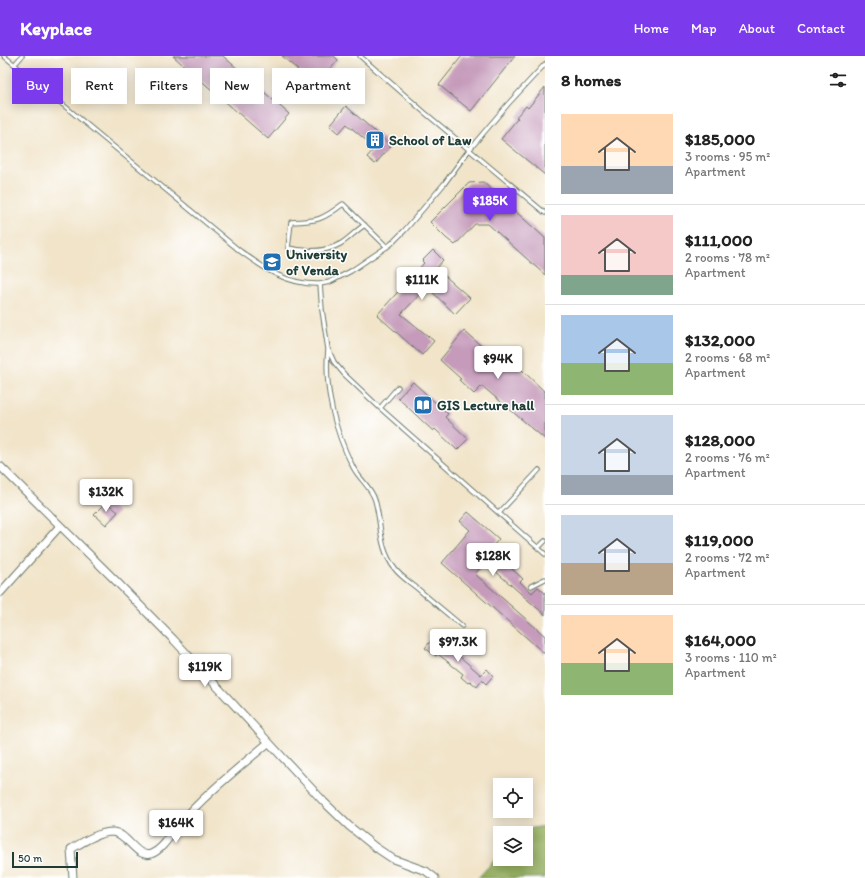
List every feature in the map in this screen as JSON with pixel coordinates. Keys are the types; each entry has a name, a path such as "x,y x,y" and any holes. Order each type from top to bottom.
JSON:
{"street":[{"path":"0,466 114,578 178,644 268,743 349,826 392,859 426,871 435,878"},
{"path":"0,592 60,526"},
{"path":"73,878 71,849 98,835 114,832 120,834 138,852 150,854 164,843 205,797 268,743"}],"lane":[{"path":"4,56 264,269 283,278 306,285 330,282 351,272 387,247 405,230 508,104 545,64"},
{"path":"14,64 22,56"},
{"path":"360,56 545,213"},
{"path":"365,225 340,243 324,250 301,251 288,248 291,222 313,221 326,216 343,204 365,225 387,247"},
{"path":"320,284 328,349 326,365 341,443 357,474 366,484 374,499 379,529 384,547 389,559 400,574 462,626"},
{"path":"328,349 334,362 344,374 380,408 545,554"},
{"path":"380,408 398,387"},
{"path":"499,513 539,470"},
{"path":"538,548 545,541"},
{"path":"531,586 545,579"}],"green space":[{"path":"545,826 545,878 478,878 493,862 493,866 533,866 533,828"}],"building":[{"path":"173,56 223,56 237,68 210,68 210,88 202,81 202,68 187,68"},
{"path":"282,56 334,56 338,60 331,68 296,68"},
{"path":"462,56 515,56 471,111 439,85"},
{"path":"545,87 545,175 501,139 518,118 516,117 526,106 528,108"},
{"path":"264,92 272,99 272,104 278,104 289,114 268,139 228,104 264,104"},
{"name":"School of Law","path":"346,106 391,146 375,164 367,157 375,148 347,124 339,133 330,125"},
{"path":"483,182 545,238 545,275 488,224 475,224 455,245 430,222 469,183"},
{"path":"433,250 443,260 436,268 470,298 455,314 427,287 401,314 434,341 422,355 377,315 424,263 422,261"},
{"path":"464,331 486,350 502,351 545,392 545,439 482,386 474,394 459,380 461,379 440,360"},
{"path":"413,382 448,414 445,417 468,439 457,450 435,429 433,431 398,398"},
{"path":"106,502 118,512 106,525 94,514"},
{"path":"468,512 499,539 492,547 500,554 499,557 523,579 520,582 532,593 538,587 545,593 545,615 485,562 475,574 545,636 545,654 442,563 470,530 460,521"},
{"path":"433,638 437,641 438,639 481,675 487,669 493,676 486,684 482,680 477,687 470,681 468,683 461,677 463,674 438,654 436,656 425,648"}],"place":[{"name":"School of Law","path":"375,140"},
{"name":"University of Venda","path":"272,262"},
{"name":"GIS Lecture hall","path":"423,405"}]}
